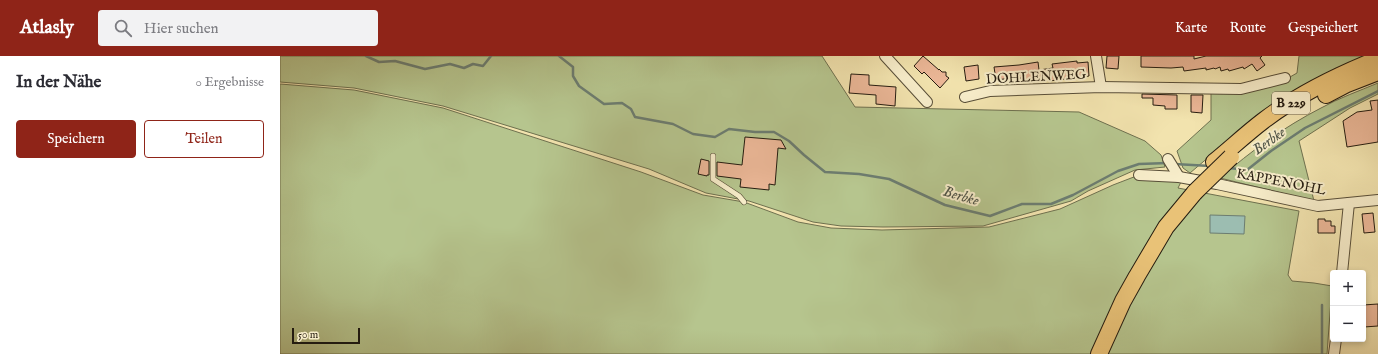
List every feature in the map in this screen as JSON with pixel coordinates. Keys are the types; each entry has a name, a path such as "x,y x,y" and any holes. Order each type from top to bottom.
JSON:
{"main road":[{"name":"B 229","path":"1099,354 1122,301 1166,227 1189,193 1214,162 1264,121 1296,100 1342,74 1378,60"},
{"name":"B 229","path":"1088,354 1117,289 1157,223 1231,157 1270,129 1347,84 1378,72"}],"street":[{"path":"885,56 927,102"},
{"name":"DOHLENWEG","path":"965,97 990,91 1101,87 1096,56"},
{"path":"1101,87 1241,89 1285,78"},
{"path":"1168,158 1177,173"},
{"name":"KAPPENOHL","path":"1139,175 1177,173 1217,184 1318,206 1378,200"},
{"path":"1342,270 1349,204"},
{"path":"1334,354 1336,342"}],"lane":[{"path":"713,156 713,179 739,196 744,202"}],"green space":[{"path":"280,56 822,56 855,107 1079,112 1145,141 1161,155 1165,167 1135,170 1088,191 1071,201 983,226 841,226 813,222 749,201 706,193 649,169 443,106 354,88 280,82"},
{"path":"1299,56 1369,56 1217,150 1190,173 1183,168 1177,151 1211,120 1211,92 1276,85 1297,73"},
{"path":"1378,83 1378,94 1350,108 1299,141 1314,201 1220,178 1256,149 1307,115 1335,101"},
{"path":"280,84 354,90 443,108 641,172 703,195 744,202 798,222 831,228 882,230 989,227 1060,209 1139,175 1181,182 1178,188 1299,211 1288,275 1292,281 1330,286 1330,313 1327,354 280,354"}],"water":[{"path":"1210,215 1245,216 1244,234 1210,233"}],"building":[{"path":"923,56 939,70 946,72 946,76 949,78 940,88 924,72 922,74 914,66"},
{"path":"1107,56 1119,56 1118,69 1106,68"},
{"path":"1141,56 1194,56 1194,59 1206,56 1262,56 1260,58 1265,65 1257,71 1252,64 1244,69 1243,67 1229,71 1228,69 1221,71 1220,67 1206,70 1206,68 1184,71 1183,67 1141,67"},
{"path":"1077,61 1077,63 1088,62 1089,76 1049,81 1048,78 1042,78 1020,81 1020,77 996,80 994,67 1038,62 1039,70 1053,68 1052,64"},
{"path":"978,65 979,79 966,81 964,67"},
{"path":"851,74 869,75 869,85 896,87 895,106 876,104 876,95 849,93"},
{"path":"1142,94 1177,95 1177,109 1165,109 1165,106 1153,105 1153,98 1142,98"},
{"path":"1191,95 1203,95 1202,113 1191,112"},
{"path":"1378,100 1378,142 1347,147 1343,121 1357,112 1372,110 1370,101"},
{"path":"745,137 781,140 786,149 778,148 775,185 769,184 769,190 740,187 741,179 717,176 717,162 742,165"},
{"path":"701,159 709,161 709,175 707,176 698,174"},
{"path":"1373,213 1375,232 1364,233 1362,214"},
{"path":"1318,219 1331,221 1331,226 1335,226 1335,233 1318,233"},
{"path":"1378,304 1378,326 1366,327 1366,305"}],"waterway":[{"name":"Berbke","path":"366,56 379,62 395,61 425,69 450,64 464,68 473,64 483,66 491,56"},
{"name":"Berbke","path":"559,56 573,67 573,76 579,86 604,104 622,103 631,109 635,117 673,124 693,134 715,137 729,129 755,132 774,132 789,141 825,172 859,174 889,179 945,205 990,216 1022,204 1051,204 1073,195 1118,171 1139,164 1168,163"},
{"name":"Berbke","path":"1229,168 1247,170 1271,151 1305,128 1378,91"},
{"name":"Berbke","path":"1175,164 1210,166"},
{"path":"1322,305 1322,354"}]}
